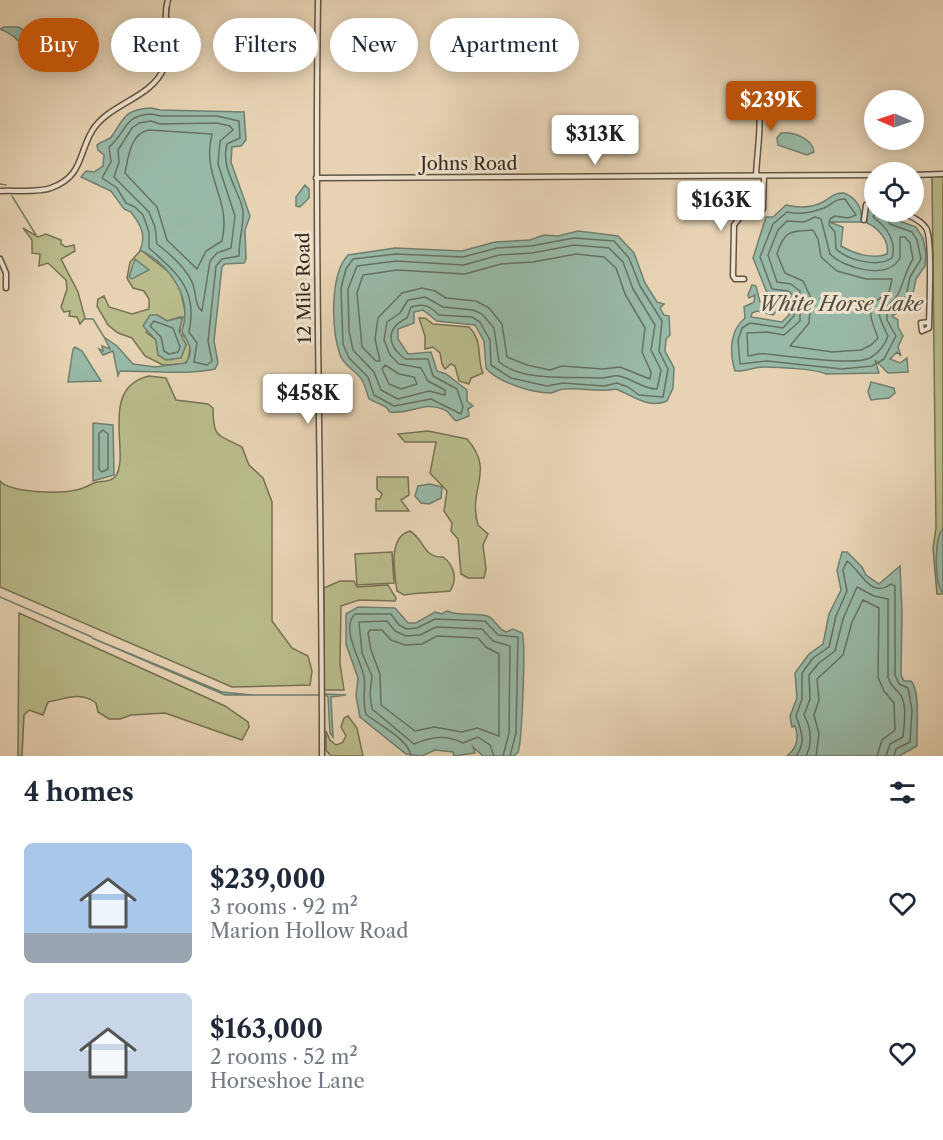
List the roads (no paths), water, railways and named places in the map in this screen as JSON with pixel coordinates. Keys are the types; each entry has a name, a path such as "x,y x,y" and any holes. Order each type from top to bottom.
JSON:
{"street":[{"path":"0,191 51,188 77,171 92,131 112,111 143,92 159,77 166,66 168,0"},
{"name":"12 Mile Road","path":"318,0 316,178 322,756"},
{"path":"755,91 759,102 760,144 756,176"},
{"path":"924,175 943,174"},
{"name":"Johns Road","path":"316,178 864,175"},
{"path":"744,279 735,279 733,276 732,230 741,216 763,209 764,176"},
{"path":"920,222 929,236 929,322"},
{"path":"0,259 4,266 6,288"}],"water":[{"path":"18,27 18,41 9,33 0,29"},
{"path":"152,108 244,112 246,140 241,146 232,147 231,162 250,216 245,230 246,259 244,263 225,264 222,267 214,341 218,363 215,369 181,372 120,371 118,376 113,351 103,355 99,349 103,351 102,346 110,349 104,337 117,346 133,364 155,367 186,363 190,354 190,346 182,331 185,319 184,307 177,284 161,264 140,250 143,239 142,230 131,212 124,209 111,191 81,177 86,171 94,172 103,166 104,155 98,150 97,145 111,138 126,116 136,110"},
{"path":"781,133 802,137 810,143 814,152 807,155 778,145 777,138"},
{"path":"305,185 309,189 309,198 300,207 296,206 296,197"},
{"name":"White Horse Lake","path":"844,193 849,195 860,208 861,222 829,222 843,227 841,246 869,256 887,254 885,239 867,222 902,222 916,227 923,238 926,254 925,266 916,279 912,298 902,310 892,316 898,320 898,327 903,336 898,347 901,356 897,352 890,359 900,363 907,358 908,372 888,373 875,360 879,373 826,374 764,367 735,371 732,342 736,329 745,318 744,307 754,302 755,295 749,298 748,295 752,285 756,286 760,302 776,302 781,307 773,315 757,311 752,313 751,317 782,322 789,315 788,298 768,295 753,258 766,217 773,217 786,205 810,206"},
{"path":"578,231 618,236 634,253 645,283 657,302 664,304 660,308 664,315 669,316 670,335 666,339 665,351 674,368 673,388 667,401 647,403 616,389 561,389 551,393 516,386 498,378 486,368 484,341 475,325 437,321 423,310 414,312 414,323 398,329 398,339 408,354 431,352 437,371 446,374 467,390 467,401 473,406 468,409 469,416 456,421 447,411 437,407 390,412 386,407 369,399 362,380 340,355 335,331 335,288 342,264 348,255 395,248 462,251 495,242 530,240 544,235 558,236"},
{"path":"135,259 149,270 132,279 129,277"},
{"path":"150,315 157,315 167,321 183,317 179,331 186,345 181,358 166,360 158,355 156,340 143,326"},
{"path":"75,347 82,351 101,381 68,382"},
{"path":"871,382 894,388 895,393 889,398 871,400 868,392"},
{"path":"93,423 113,425 114,475 93,481"},
{"path":"430,484 442,487 441,498 429,504 421,503 415,496 418,486"},
{"path":"943,529 943,593 938,580 936,561 938,541"},
{"path":"842,552 847,552 862,567 866,575 879,584 900,566 901,675 904,681 911,681 916,693 917,746 899,756 787,756 795,746 797,738 790,716 797,698 795,673 809,654 823,644 829,614 841,590 837,570"},
{"path":"358,607 395,608 408,623 416,623 435,612 482,615 490,617 500,629 506,632 513,629 522,633 523,692 518,752 514,756 483,756 473,747 475,753 454,756 453,752 435,750 422,756 406,754 360,717 356,696 358,678 346,644 346,614"},
{"path":"92,638 222,692 251,695 225,695"},
{"path":"325,694 346,695 331,697 333,737 330,733 328,697"}],"waterway":[{"path":"0,184 6,185"},
{"path":"12,196 36,235"},
{"path":"85,319 93,319 104,337"},
{"path":"0,597 92,637"},
{"path":"251,695 319,695"}]}
